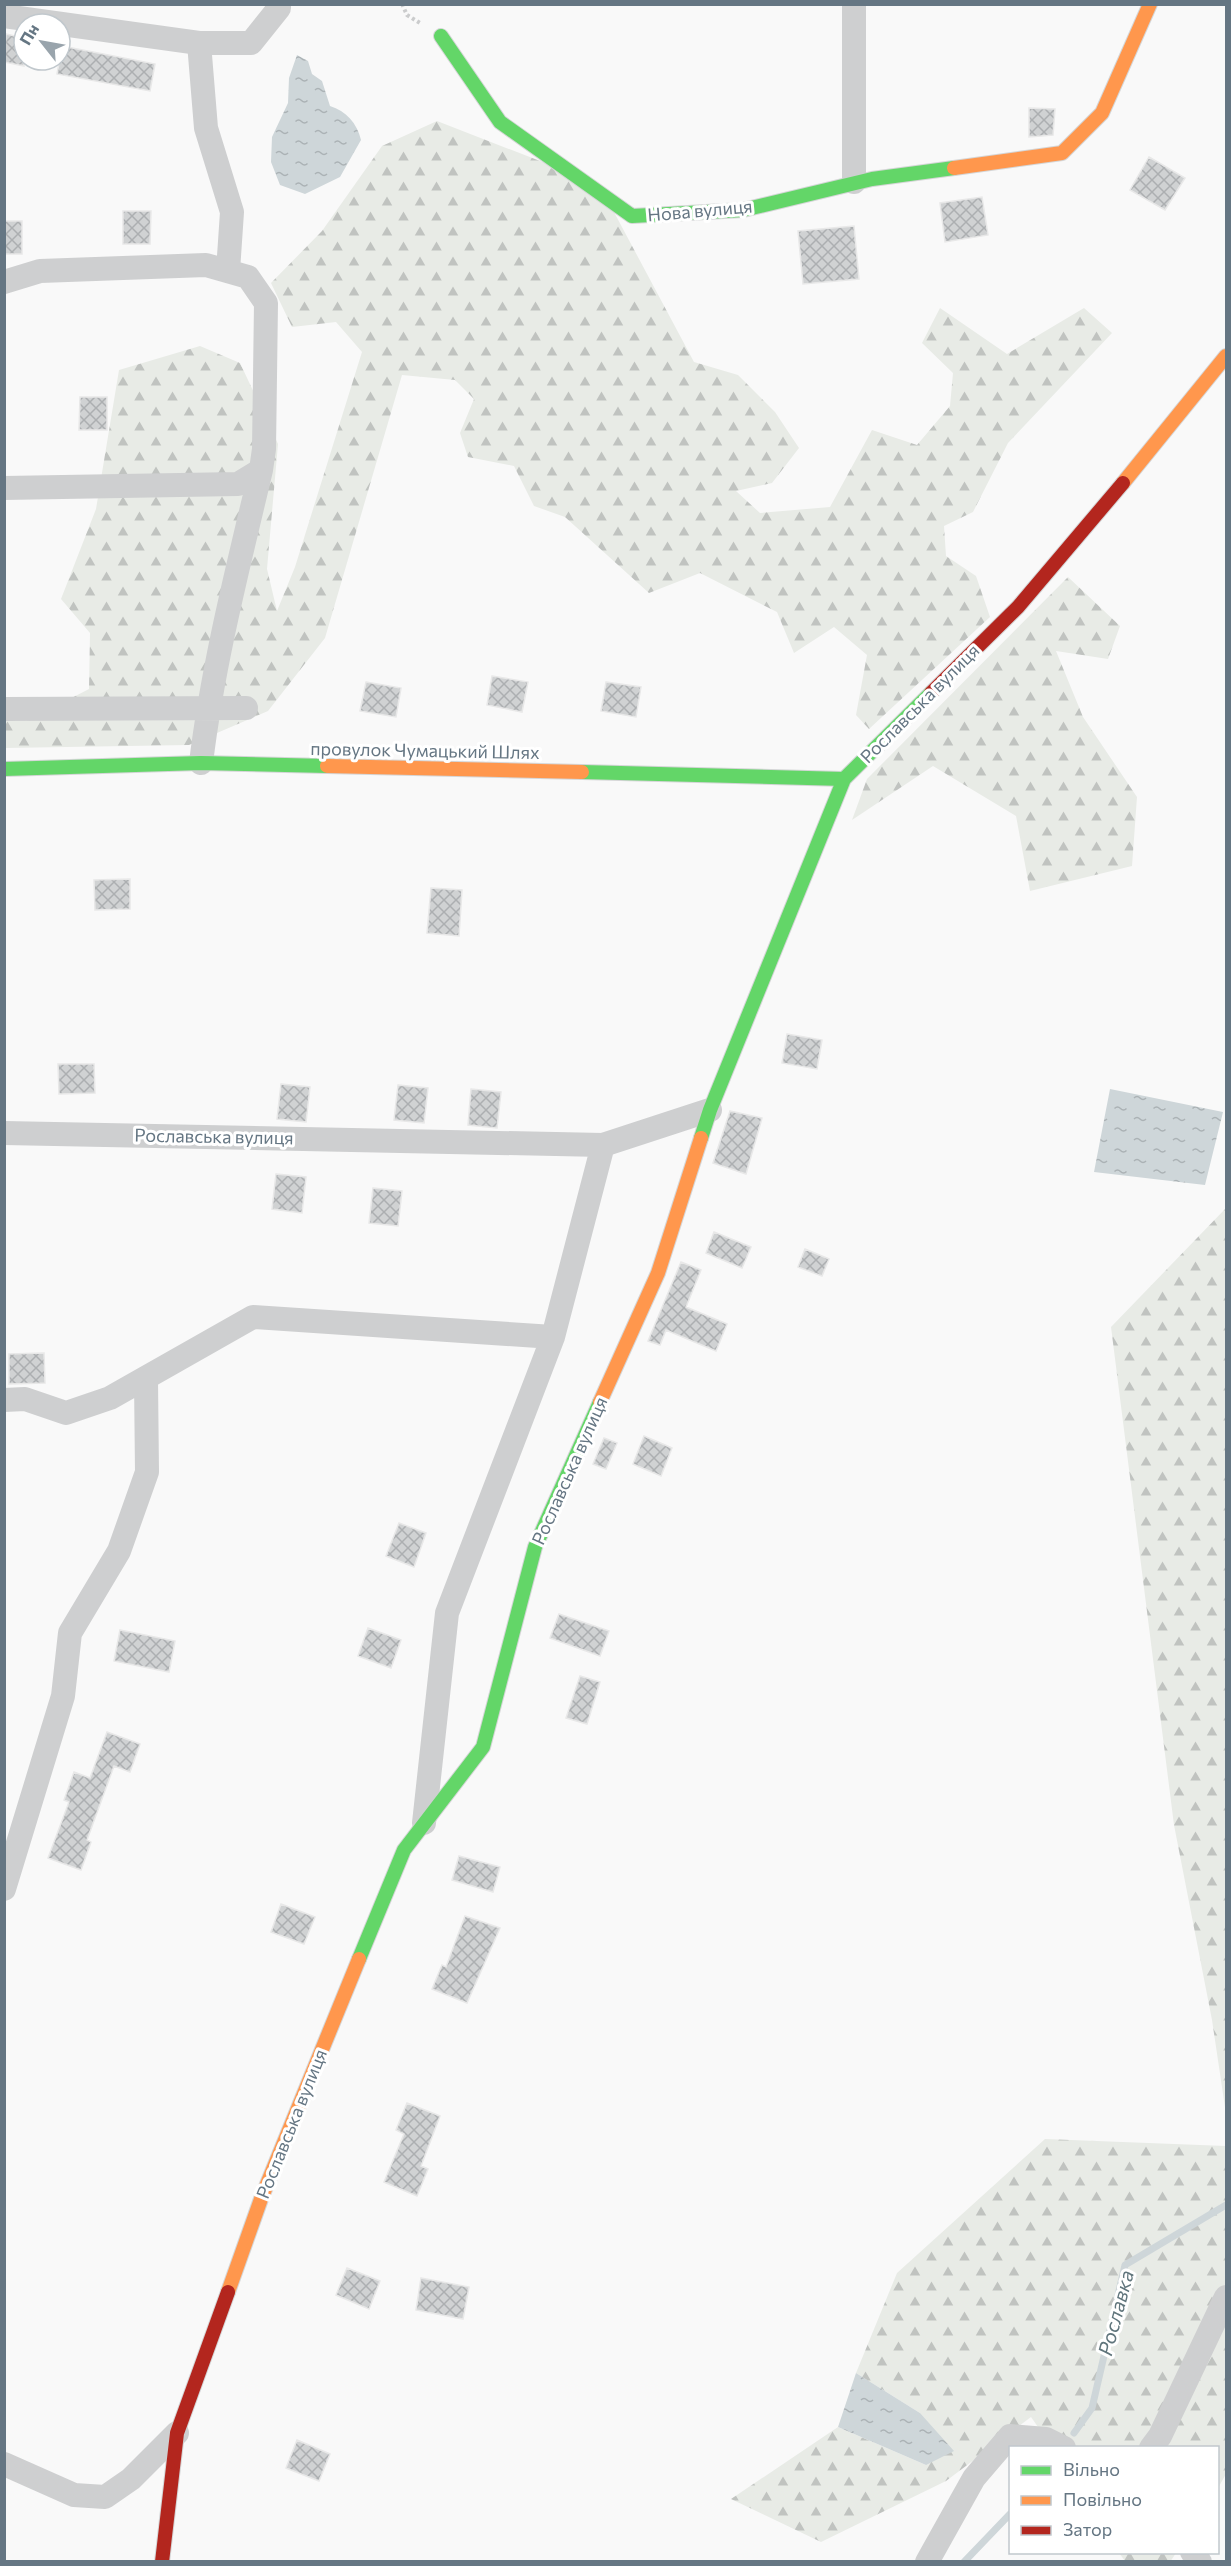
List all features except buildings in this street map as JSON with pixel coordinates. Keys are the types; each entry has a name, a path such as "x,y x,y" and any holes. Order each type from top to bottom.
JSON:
{"street":[{"path":"72,19 199,43 251,43 279,8 279,4"},
{"path":"854,4 854,182"},
{"name":"Нова вулиця","path":"441,36 500,122 632,216 743,210 854,182 1062,153 1102,113 1150,4"},
{"path":"199,43 206,128 232,212 228,271"},
{"path":"4,282 40,271 206,265 248,276 267,303 264,449 261,470 208,708 201,763"},
{"name":"Рославська вулиця","path":"162,2562 177,2433 261,2199 404,1850 483,1747 535,1547 658,1273 710,1110 844,779 1018,607 1227,356"},
{"path":"4,488 238,484 261,470"},
{"path":"4,709 246,708"},
{"name":"провулок Чумацький Шлях","path":"4,769 201,763 844,779"},
{"name":"Рославська вулиця","path":"4,1132 603,1144 710,1110"},
{"path":"424,1824 447,1613 553,1337 603,1144"},
{"path":"4,1400 25,1399 66,1413 110,1398 146,1380 253,1317 553,1337"},
{"path":"4,1889 63,1696 70,1633 119,1551 147,1472 146,1380"},
{"path":"1152,2446 1160,2436 1227,2297"},
{"name":"Рославська вулиця","path":"4,2464 74,2495 105,2498 131,2479 177,2433"},
{"path":"927,2562 974,2478 1010,2436 1046,2439 1060,2446"}],"green space":[{"path":"437,121 599,184 694,362 738,375 775,412 799,448 772,483 736,491 760,513 830,507 872,430 917,445 950,406 953,373 922,343 940,308 1007,354 1084,308 1112,333 1008,443 973,512 944,526 946,556 976,576 990,617 869,729 856,715 867,655 834,627 794,653 777,612 700,573 649,593 565,517 534,506 514,466 468,457 460,433 474,399 455,380 402,375 325,638 268,711 189,745 5,748 5,721 27,721 89,689 90,633 61,599 96,509 119,370 200,346 240,363 278,444 267,569 277,611 295,567 362,352 336,322 292,327 271,283 322,231 382,146"},
{"path":"1068,577 1120,626 1108,659 1056,651 1083,717 1137,797 1132,866 1030,891 1016,816 933,766 852,820 867,779"},
{"path":"1226,1208 1226,2114 1212,2020 1174,1825 1111,1327"},
{"path":"1045,2139 1226,2146 1226,2474 1219,2486 1219,2446 1051,2446 1031,2417 946,2481 821,2542 731,2499 838,2427 926,2465 920,2413 856,2373 897,2273"},
{"path":"1120,2554 1175,2554 1170,2562 1125,2561"}],"water":[{"path":"297,55 308,61 312,74 322,81 330,106 341,111 350,119 357,128 361,140 340,177 305,194 280,185 271,162 272,137 288,103 289,78"},
{"path":"1110,1089 1223,1112 1205,1185 1094,1172"},
{"path":"856,2373 920,2413 954,2451 926,2465 838,2427"}],"waterway":[{"name":"Рославка","path":"1074,2433 1092,2408 1125,2265 1226,2205"},
{"path":"964,2562 1009,2515"}],"traffic: fast":[{"path":"441,36 500,122 632,216 743,210 872,179 954,168"},
{"path":"701,1138 710,1110 844,779 931,693"},
{"path":"4,769 201,763 327,766"},
{"path":"582,772 844,779"},
{"path":"359,1959 404,1850 483,1747 535,1547 600,1402"}],"traffic: slow":[{"path":"954,168 1062,153 1102,113 1150,4"},
{"path":"1123,483 1226,356"},
{"path":"327,766 582,772"},
{"path":"600,1402 658,1273 701,1138"},
{"path":"228,2292 261,2199 359,1959"}],"traffic: jam":[{"path":"931,693 1018,607 1123,483"},
{"path":"162,2562 177,2433 228,2292"}]}
